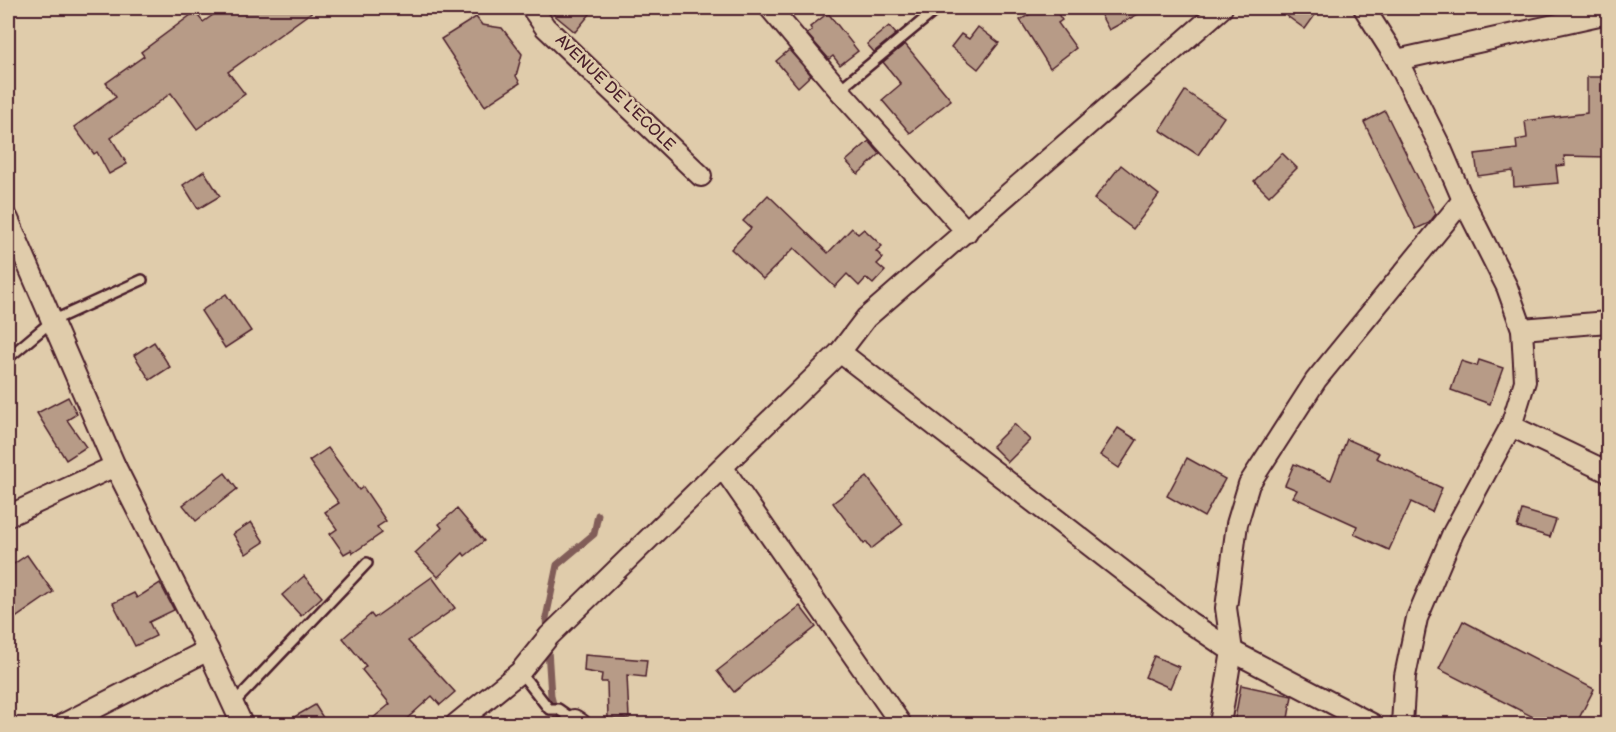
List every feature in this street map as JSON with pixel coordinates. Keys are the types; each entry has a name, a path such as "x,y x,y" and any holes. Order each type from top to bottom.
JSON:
{"street":[{"name":"AVENUE DE L'ECOLE","path":"532,8 545,27 701,176"},
{"path":"770,8 839,90 967,232"},
{"path":"1364,8 1397,60 1439,144 1462,200 1507,287 1522,328 1525,381 1511,426 1453,533 1417,618 1406,676 1402,724"},
{"path":"456,724 520,672 549,636 840,352 866,318 967,232 1217,9"},
{"path":"1397,60 1608,13"},
{"path":"1220,724 1232,651 1226,608 1237,524 1249,484 1316,380 1462,200"},
{"path":"8,219 115,466 208,650 242,724"},
{"path":"1522,328 1608,322"},
{"path":"840,352 1189,622 1232,651 1372,724"},
{"path":"1511,426 1608,472"},
{"path":"8,516 115,466"},
{"path":"723,468 901,724"},
{"path":"64,724 208,650"}],"lane":[{"path":"839,90 938,8"},
{"path":"8,358 52,321 142,280"},
{"path":"232,706 367,563"},
{"path":"520,672 553,709 577,722"}],"building":[{"path":"223,8 317,8 228,72 245,94 197,129 171,93 111,138 127,164 109,174 97,152 94,154 74,127 116,97 106,83 144,56 141,52 195,12 203,22"},
{"path":"546,8 595,8 575,32"},
{"path":"1040,8 1054,8 1062,20 1058,23 1076,48 1050,68 1020,20"},
{"path":"1097,8 1149,8 1109,30"},
{"path":"1276,8 1320,8 1305,29"},
{"path":"828,13 858,51 840,65 833,56 829,59 807,34 812,30 810,27"},
{"path":"476,17 482,25 502,28 522,54 516,76 520,83 485,106 441,39"},
{"path":"889,26 896,34 874,52 867,44"},
{"path":"978,27 999,43 978,69 951,47 961,34 969,39"},
{"path":"905,44 951,100 910,133 882,100 901,84 883,62"},
{"path":"789,50 811,75 798,87 776,61"},
{"path":"1587,77 1608,77 1606,157 1564,156 1565,165 1556,166 1558,183 1514,187 1513,171 1478,176 1475,154 1517,149 1516,140 1527,138 1525,121 1587,113"},
{"path":"1185,91 1224,117 1198,155 1160,130"},
{"path":"1385,111 1436,214 1429,223 1416,229 1364,122"},
{"path":"869,141 880,154 858,174 846,161"},
{"path":"1282,153 1297,168 1269,196 1254,181"},
{"path":"1121,165 1159,195 1133,229 1094,199"},
{"path":"204,171 220,196 198,209 183,185"},
{"path":"768,195 828,253 852,228 858,234 864,229 882,246 876,251 883,258 877,264 885,271 873,284 866,278 859,286 847,274 835,287 794,248 763,279 731,249 751,228 743,221"},
{"path":"226,294 251,331 225,348 201,311"},
{"path":"154,342 170,367 150,380 134,355"},
{"path":"1479,360 1503,368 1490,404 1451,390 1461,361 1477,366"},
{"path":"68,397 77,414 67,420 86,447 66,460 37,413"},
{"path":"1014,424 1030,440 1008,462 992,446"},
{"path":"1118,428 1137,440 1119,468 1100,455"},
{"path":"1347,439 1379,453 1376,458 1442,488 1432,512 1411,502 1389,550 1354,534 1357,526 1293,497 1297,490 1285,485 1294,464 1331,480"},
{"path":"328,448 359,490 363,487 386,521 377,527 382,533 353,553 351,550 344,554 330,534 337,529 325,512 339,503 309,461"},
{"path":"1187,458 1225,479 1204,517 1167,496"},
{"path":"225,473 237,489 196,521 183,505"},
{"path":"867,477 903,524 871,549 866,542 864,544 833,503"},
{"path":"457,509 484,541 465,556 463,553 438,577 415,553 442,528 439,524"},
{"path":"1522,510 1556,520 1550,537 1517,527"},
{"path":"251,522 264,542 246,554 233,534"},
{"path":"27,555 53,592 8,623 8,568"},
{"path":"304,576 322,597 301,616 282,595"},
{"path":"432,577 455,608 408,641 455,692 440,705 432,696 401,724 366,724 390,704 362,670 366,666 343,638 371,614 374,618"},
{"path":"160,583 174,610 149,622 156,636 135,646 113,603 134,593 137,598"},
{"path":"800,606 816,627 734,692 717,671"},
{"path":"1463,621 1594,689 1576,724 1547,724 1439,669"},
{"path":"585,655 647,660 645,677 627,675 629,718 608,719 607,682 601,682 602,674 584,671"},
{"path":"1154,656 1179,667 1170,688 1145,677"},
{"path":"1241,685 1292,696 1287,724 1234,724"},
{"path":"315,705 327,724 282,724"}],"waterway":[{"path":"558,724 551,696 546,618 557,565 594,534 598,515"}]}
